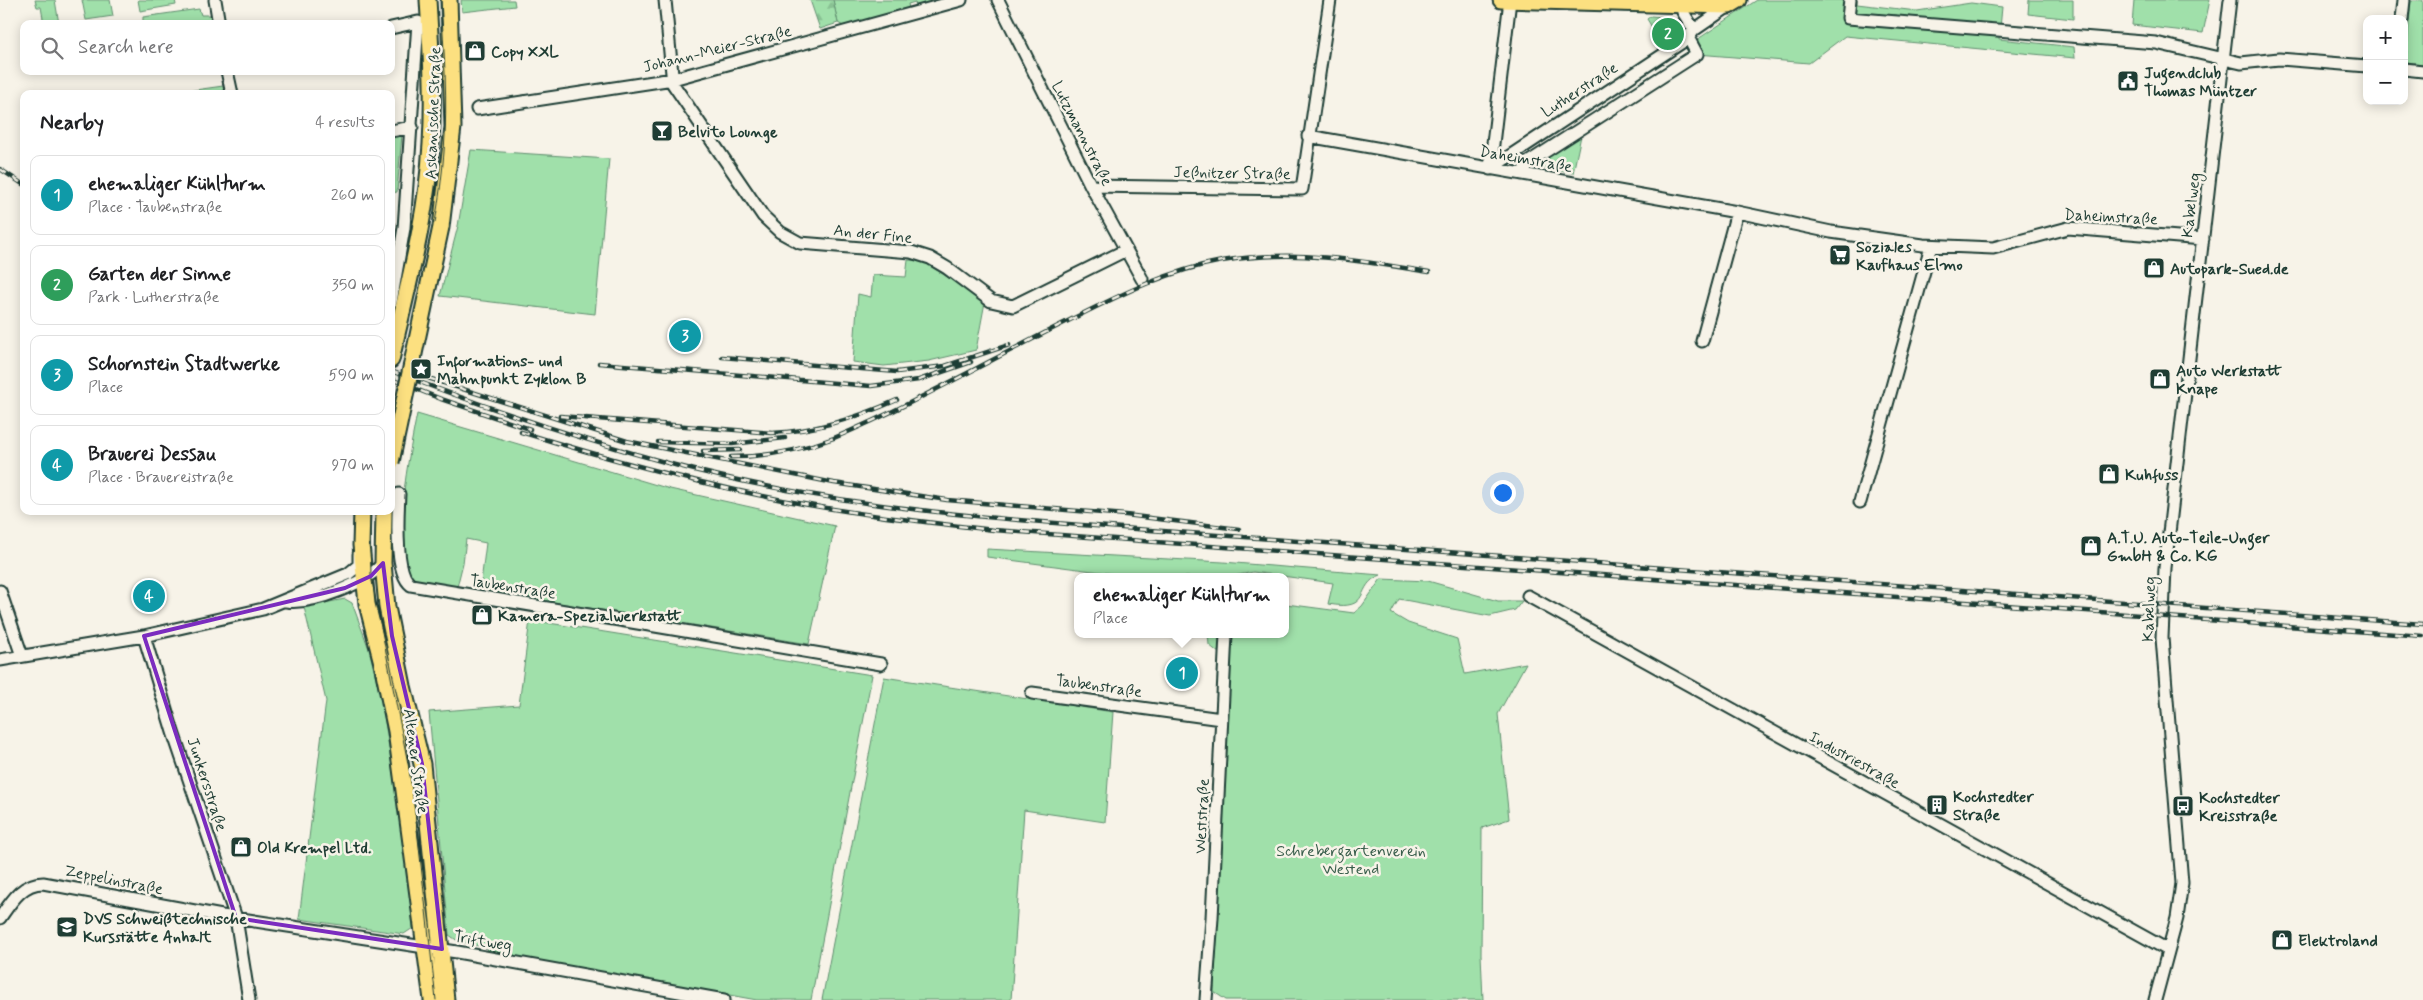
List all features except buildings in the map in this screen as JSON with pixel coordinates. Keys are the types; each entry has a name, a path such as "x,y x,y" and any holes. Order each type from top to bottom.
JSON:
{"main road":[{"name":"Askanische Straße","path":"395,341 421,220 431,145 432,108 428,0"},
{"name":"Askanische Straße","path":"395,444 442,227 452,127 449,0"},
{"path":"1502,0 1734,3"},
{"name":"Altener Straße","path":"362,515 361,545 368,610 382,663 396,731 432,1000"},
{"name":"Altener Straße","path":"384,515 383,563 389,621 422,764 446,1000"}],"street":[{"path":"215,0 218,20"},
{"name":"An der Fine","path":"665,0 673,84 763,216 780,232 800,243 911,252 930,258 947,268 991,301 1013,306 1126,250"},
{"name":"Johann-Meier-Straße","path":"477,110 674,79 961,0"},
{"name":"Lutzmannstraße","path":"998,0 1091,186 1142,279"},
{"name":"Jeßnitzer Straße","path":"1091,186 1302,189 1308,136 1330,0"},
{"path":"1490,169 1510,0"},
{"path":"1850,0 1848,18 2156,43 2241,63 2279,59 2363,66"},
{"name":"Kabelweg","path":"2168,950 2177,918 2182,883 2163,650 2163,597 2169,525 2230,0"},
{"path":"2402,15 2404,0"},
{"path":"1522,174 1529,162 1697,54 1690,41 1691,35 1681,2"},
{"name":"Lutherstraße","path":"1490,169 1691,35 1734,3"},
{"name":"Askanische Straße","path":"395,27 418,22 404,228 395,279"},
{"path":"2408,69 2423,71"},
{"path":"228,75 231,90"},
{"path":"395,130 412,127"},
{"name":"Daheimstraße","path":"1308,136 1738,212 1831,232 1931,246 1993,248 2068,228 2203,239"},
{"path":"1702,341 1738,212"},
{"path":"1860,502 1931,246"},
{"name":"Taubenstraße","path":"400,494 398,516 401,572 411,585 880,664"},
{"path":"0,660 144,636 263,609 286,601 294,594 326,585 354,570 359,564 361,545"},
{"path":"286,601 296,603 345,588 365,579 383,563"},
{"path":"0,591 22,656"},
{"name":"Industriestraße","path":"1528,596 2168,950"},
{"name":"Junkersstraße","path":"144,636 176,741 236,918 249,1000"},
{"name":"Weststraße","path":"1206,1000 1212,918 1226,638"},
{"name":"Taubenstraße","path":"1032,692 1221,719"},
{"name":"Zeppelinstraße","path":"0,918 21,891 37,883 236,918"},
{"name":"Triftweg","path":"236,918 442,949 724,1000"},
{"path":"2154,1000 2168,950"}],"highlighted area":[{"path":"383,563 392,636 422,764 442,949 236,918 144,636 345,588 371,576"}],"green space":[{"path":"35,0 55,0 58,20 43,20 41,7 37,7"},
{"path":"82,0 110,0 113,16 86,20"},
{"path":"138,0 175,0 176,5 140,11"},
{"path":"461,0 514,0 515,6 462,12"},
{"path":"810,0 833,0 838,23 820,29"},
{"path":"833,0 940,0 916,7 915,2 908,4 909,9 847,28 838,23"},
{"path":"1757,0 1857,0 1857,4 1917,11 1971,3 2002,7 1999,39 2074,47 2075,58 1845,36 1809,63 1697,54 1698,39"},
{"path":"2029,0 2073,0 2073,19 2028,14"},
{"path":"2134,0 2210,0 2203,33 2132,25"},
{"path":"2411,0 2423,0 2423,64 2408,62"},
{"path":"199,9 201,15 210,15 211,20 143,20 143,17"},
{"path":"1651,16 1667,18 1677,23 1680,26 1679,38 1664,47 1647,19"},
{"path":"223,86 224,90 195,90"},
{"path":"1582,131 1573,173 1535,166 1535,162"},
{"path":"402,134 397,192 395,192 395,136"},
{"path":"471,150 609,159 595,314 440,296 458,226"},
{"path":"908,260 923,261 985,302 976,350 929,361 884,366 853,362 858,294 871,297 873,275 906,277"},
{"path":"417,414 670,489 835,526 809,644 480,590 486,543 466,539 457,587 411,580 405,567 401,525 406,475"},
{"path":"987,549 1223,562 1381,575 1367,585 1358,601 1342,605 1328,604 1333,583 1289,577 1289,573 1108,573 987,557"},
{"name":"Schrebergartenverein Westend","path":"1381,579 1428,581 1498,601 1522,601 1515,610 1490,616 1399,599 1391,613 1408,623 1457,639 1465,674 1526,663 1498,714 1509,819 1482,828 1481,954 1483,1000 1226,1000 1214,992 1232,638 1289,638 1289,604 1354,613 1362,606"},
{"path":"345,599 352,603 369,649 382,703 405,850 413,928 404,934 299,919 326,701 304,607"},
{"path":"530,620 872,675 811,1000 757,1000 487,951 488,948 458,941 449,935 429,712 519,705"},
{"path":"1208,638 1220,638 1219,653 1209,645"},
{"path":"884,677 1113,712 1105,822 1024,810 1011,1000 822,1000"}],"tram line":[{"path":"395,406 429,254 444,152 446,114 441,0"},
{"path":"370,515 371,576 412,784 436,1000"}],"railway":[{"path":"0,169 20,182"},
{"path":"731,457 783,452 834,438 923,396 1143,285 1201,265 1249,258 1301,256 1352,260 1429,272"},
{"path":"722,357 897,372 945,366 1009,345"},
{"path":"599,363 871,386 919,380 971,362"},
{"path":"395,372 532,422 675,465 772,487 919,510 1068,524 2423,624"},
{"path":"428,378 627,441 834,483 947,500 1126,515 1239,529"},
{"path":"395,381 441,399 530,429"},
{"path":"560,416 772,433 804,430 836,422 897,400"},
{"path":"521,432 639,466 758,495 846,511 994,530 2423,636"},
{"path":"658,442 732,444 785,438"},
{"path":"703,451 740,450"}],"place":[{"name":"Garten der Sinne","path":"1668,34"},
{"name":"Copy XXL","path":"475,51"},
{"name":"Jugendclub Thomas Müntzer","path":"2128,81"},
{"name":"Belvito Lounge","path":"662,131"},
{"name":"Soziales Kaufhaus Elmo","path":"1840,255"},
{"name":"Autopark-Sued.de","path":"2154,268"},
{"name":"Schornstein Stadtwerke","path":"685,336"},
{"name":"Informations- und Mahnpunkt Zyklon B","path":"421,369"},
{"name":"Auto Werkstatt Knape","path":"2160,379"},
{"name":"Kuhfuss","path":"2109,474"},
{"name":"A.T.U. Auto-Teile-Unger GmbH & Co. KG","path":"2091,546"},
{"name":"Brauerei Dessau","path":"149,596"},
{"name":"Kamera-Spezialwerkstatt","path":"482,615"},
{"name":"ehemaliger Kühlturm","path":"1182,673"},
{"name":"Kochstedter Straße","path":"1937,805"},
{"name":"Kochstedter Kreisstraße","path":"2183,806"},
{"name":"Old Krempel Ltd.","path":"241,847"},
{"name":"DVS Schweißtechnische Kursstätte Anhalt","path":"67,927"},
{"name":"Elektroland","path":"2282,940"}]}
